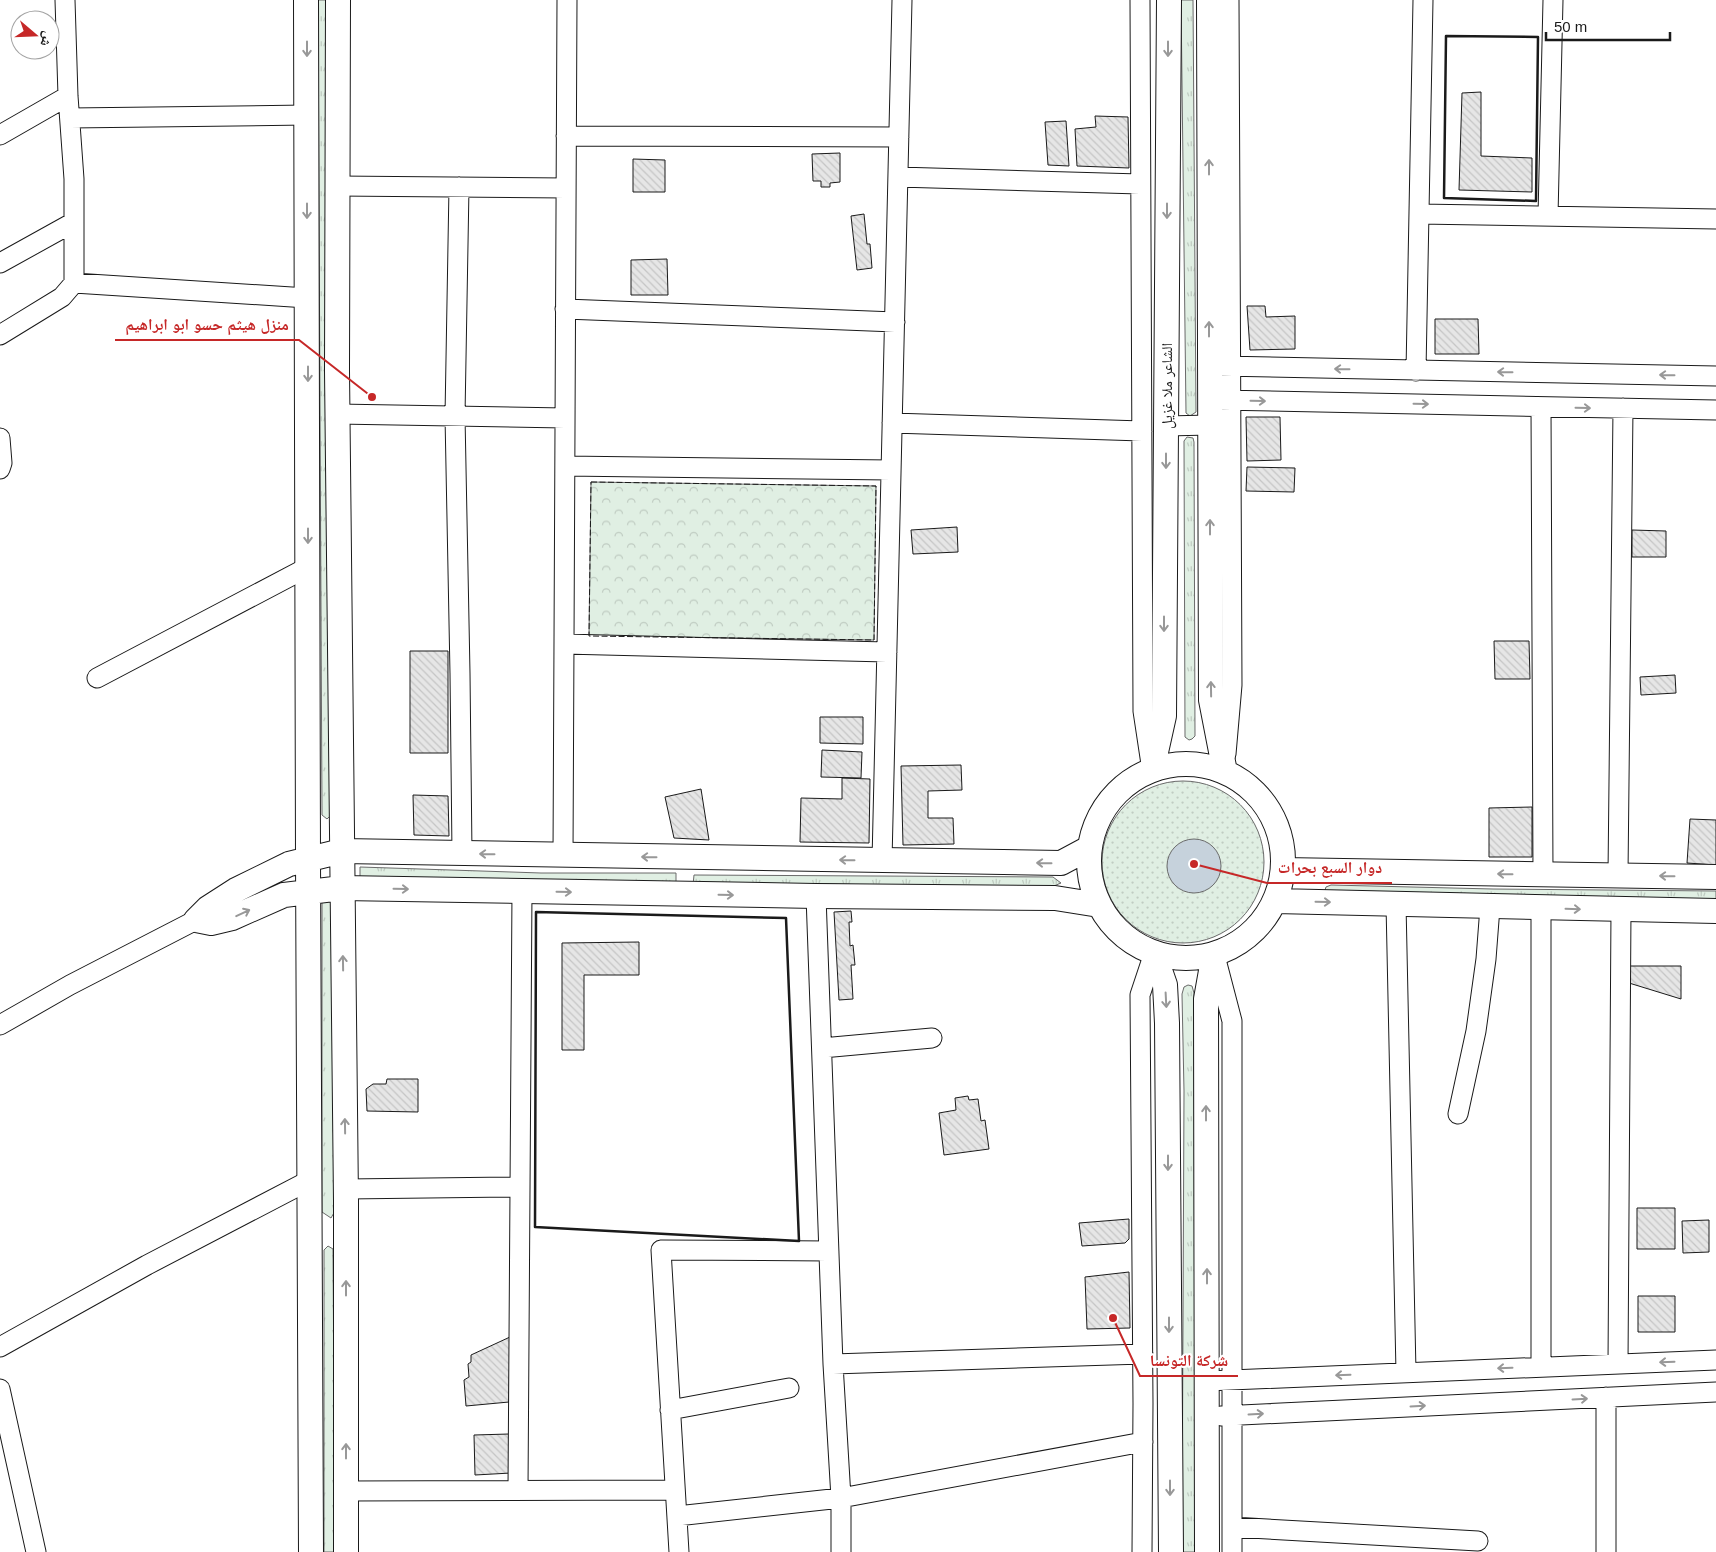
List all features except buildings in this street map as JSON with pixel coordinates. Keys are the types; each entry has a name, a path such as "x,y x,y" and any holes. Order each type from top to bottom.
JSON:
{"main road":[{"path":"306,0 312,1552"},
{"path":"338,0 337,414 346,1189 346,1552"},
{"name":"الشاعر ملا غزيل","path":"1152,770 1164,716 1169,0"},
{"path":"1209,0 1220,366 1220,400 1210,425 1211,700 1225,772"},
{"path":"1178,764 1201,765 1225,772 1246,784 1263,801 1275,822 1282,846 1283,870 1280,886 1274,901 1260,924 1239,942 1214,954 1194,958 1174,958 1154,953 1132,942 1113,926 1099,905 1090,878 1089,848 1096,823 1110,800 1129,782 1152,770 1178,764"},
{"path":"196,920 208,908 236,890 289,864 342,852 1061,863 1089,848"},
{"path":"683,894 685,857"},
{"path":"1283,870 1716,877"},
{"path":"196,920 211,923 232,918 284,895 342,888 1055,898 1099,905"},
{"path":"1274,901 1716,911"},
{"path":"1154,953 1165,985 1167,1023 1170,1552"},
{"path":"1207,1552 1206,999 1214,954"},
{"path":"311,1232 346,1231"}],"street":[{"path":"0,335 62,297 74,283 74,180 68,96 65,0"},
{"path":"563,855 567,0"},
{"path":"882,861 902,0"},
{"path":"1140,0 1143,711 1152,770"},
{"path":"1229,0 1220,366 1716,376"},
{"path":"1416,371 1424,0"},
{"path":"1548,216 1553,0"},
{"path":"0,135 68,96"},
{"path":"70,118 307,115"},
{"path":"566,136 899,137"},
{"path":"898,177 1140,184"},
{"path":"337,186 566,188"},
{"path":"459,187 455,416 462,854"},
{"path":"1419,214 1716,219"},
{"path":"0,263 74,222"},
{"path":"74,283 307,298"},
{"path":"565,309 894,322"},
{"path":"1225,772 1232,685 1220,400 1716,410"},
{"path":"1541,407 1543,874"},
{"path":"1618,875 1623,408"},
{"path":"337,414 565,418"},
{"path":"892,423 1142,431"},
{"path":"1166,426 1210,425"},
{"path":"0,438 2,463 0,469"},
{"path":"565,466 891,470"},
{"path":"97,678 308,567"},
{"path":"564,644 887,652"},
{"path":"518,1489 522,891"},
{"path":"816,896 833,1364 841,1498 841,1552"},
{"path":"1396,904 1406,1372"},
{"path":"1458,1114 1476,1031 1486,959 1490,907"},
{"path":"1541,1367 1542,908"},
{"path":"1618,1364 1621,910"},
{"path":"0,1025 70,985 196,920"},
{"path":"1142,1552 1143,1354 1140,995 1154,953"},
{"path":"1214,954 1232,1021 1232,1552"},
{"path":"822,1048 932,1038"},
{"path":"0,1347 147,1265 310,1180"},
{"path":"346,1189 520,1187"},
{"path":"679,1552 661,1250 829,1251"},
{"path":"833,1364 1143,1354"},
{"path":"1207,1380 1716,1360"},
{"path":"670,1410 788,1388"},
{"path":"0,1389 36,1552"},
{"path":"1207,1416 1716,1392"},
{"path":"1606,1397 1606,1552"},
{"path":"677,1516 841,1498 1143,1442"},
{"path":"346,1491 675,1490"},
{"path":"1232,1527 1478,1541"}],"green space":[{"path":"318,0 328,0 331,815 327,819 322,815"},
{"path":"1181,0 1193,0 1196,412 1190,416 1186,413"},
{"path":"1187,437 1193,438 1194,442 1195,736 1189,740 1185,737 1184,441"},
{"path":"591,482 876,486 874,640 589,636"},
{"path":"1183,781 1199,783 1214,788 1228,795 1240,805 1250,817 1257,831 1262,846 1264,862 1262,878 1257,893 1250,907 1240,919 1228,929 1214,936 1199,941 1183,943 1167,941 1152,936 1138,929 1126,919 1116,907 1109,893 1104,878 1102,862 1104,846 1109,831 1116,817 1126,805 1138,795 1152,788 1167,783"},
{"path":"360,867 541,873 676,873 676,882 360,877"},
{"path":"694,875 1053,877 1061,883 1049,888 826,884 693,885"},
{"path":"1331,885 1716,891 1716,900 1328,893 1325,890 1326,887"},
{"path":"333,897 335,1211 331,1218 322,1212 322,898"},
{"path":"1192,986 1194,993 1195,1552 1182,1552 1184,1091 1182,994 1184,987"},
{"path":"328,1246 333,1249 335,1552 324,1552 324,1250"}],"shaded area":[{"path":"1194,839 1204,841 1213,847 1219,856 1221,866 1219,876 1213,885 1204,891 1194,893 1184,891 1175,885 1169,876 1167,866 1169,856 1175,847 1184,841"}],"fence":[{"path":"591,482 876,486 874,640 589,636 591,482"}],"wall":[{"path":"1446,36 1538,37 1536,201 1444,198 1446,36"},
{"path":"536,912 786,918 799,1241 535,1227 536,912"}],"place":[{"name":"منزل هيثم حسو ابو ابراهيم","path":"372,397"},
{"name":"دوار السبع بحرات","path":"1194,864"},
{"name":"شركة التونسا","path":"1113,1318"}]}
